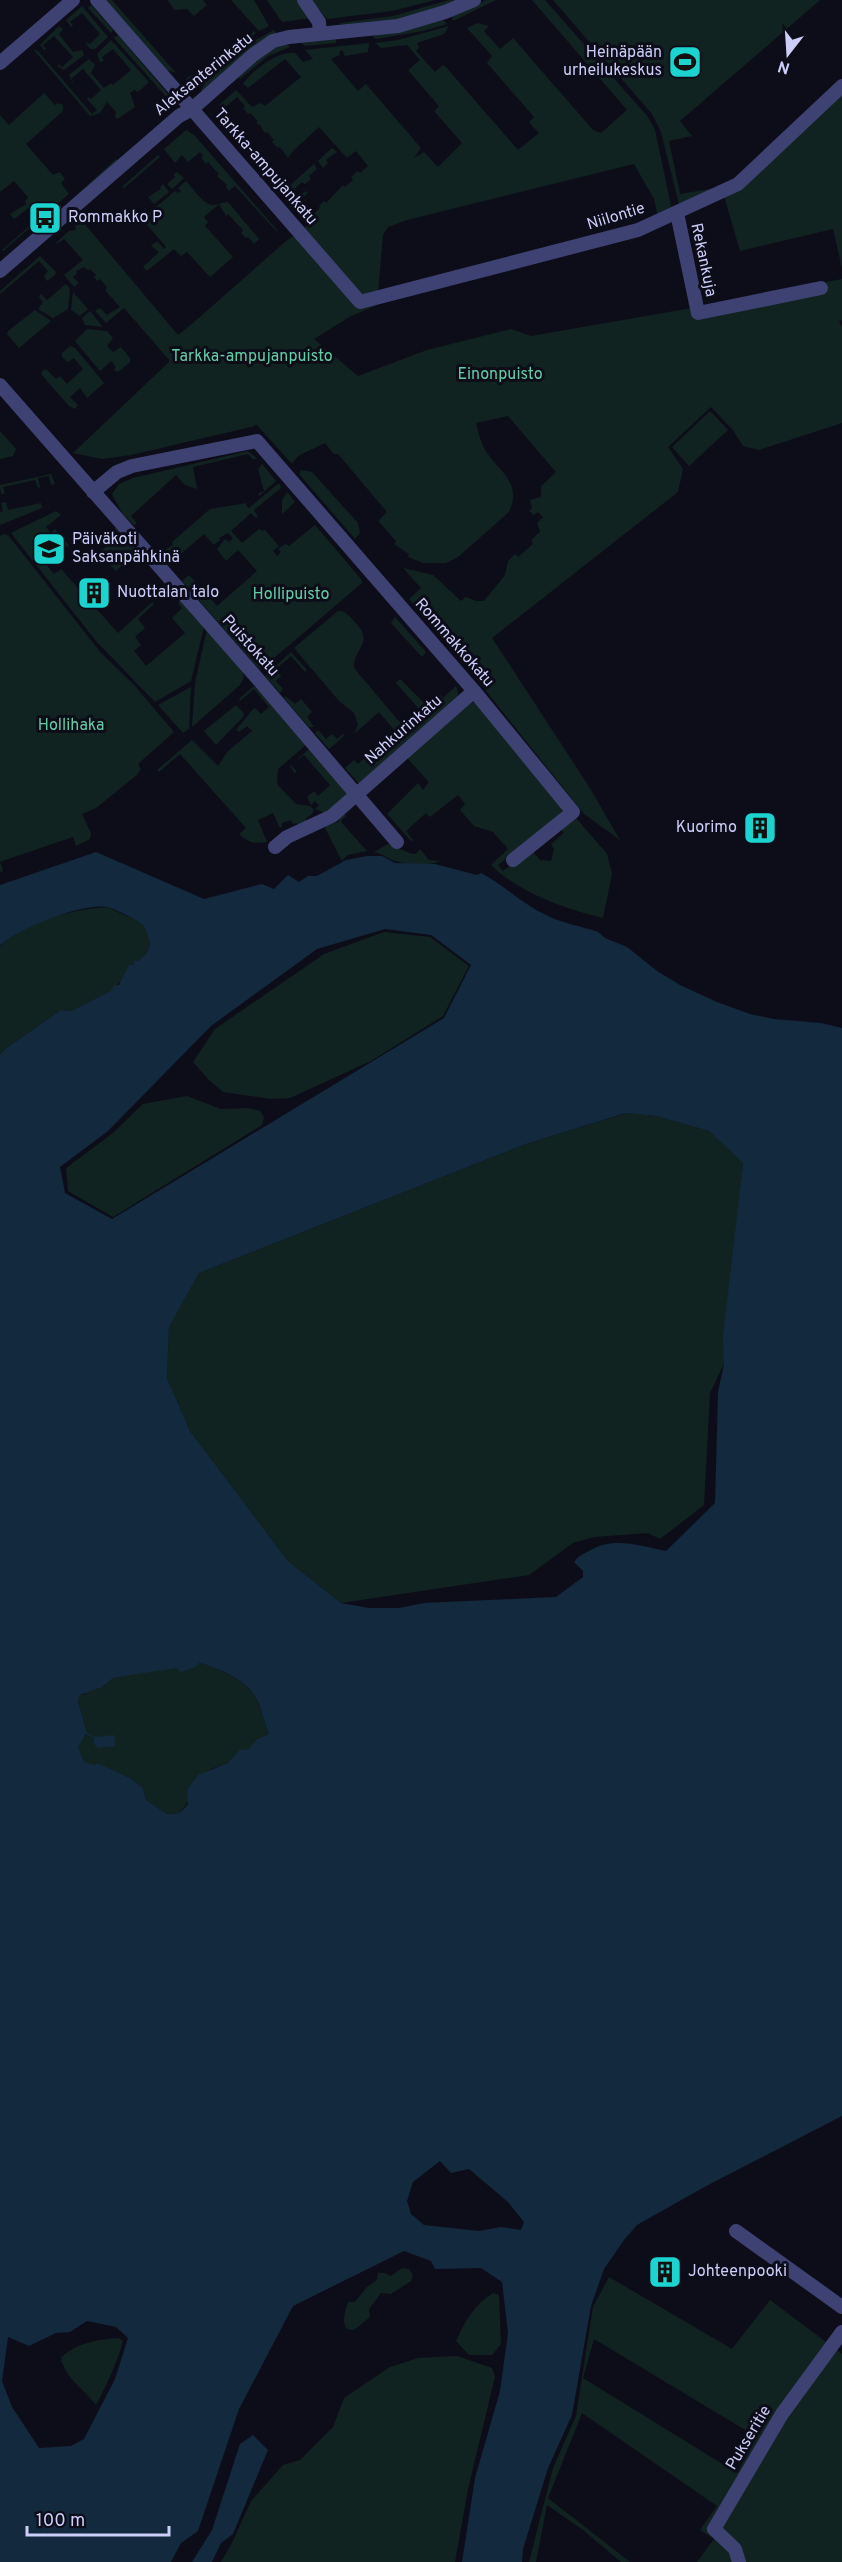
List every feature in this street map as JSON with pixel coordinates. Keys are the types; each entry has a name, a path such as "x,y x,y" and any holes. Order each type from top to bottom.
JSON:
{"street":[{"path":"0,63 73,0"},
{"name":"Tarkka-ampujankatu","path":"97,0 360,302"},
{"path":"304,0 320,22 320,34"},
{"name":"Aleksanterinkatu","path":"0,271 179,116 192,109 267,45 281,39 398,26 445,12 474,0"},
{"name":"Niilontie","path":"360,302 638,230 677,213 698,201 738,184 842,86"},
{"name":"Rekankuja","path":"677,213 698,313 821,288"},
{"name":"Puistokatu","path":"0,385 397,842"},
{"name":"Rommakkokatu","path":"93,492 117,472 132,466 257,441 474,691 573,812 513,860"},
{"name":"Nahkurinkatu","path":"357,794 474,691"},
{"path":"275,847 287,837 332,816 357,794"},
{"path":"736,2231 842,2307"},
{"name":"Pukseritie","path":"740,2562 735,2549 714,2529 782,2414 842,2331"}],"green space":[{"path":"106,0 112,0 176,73 167,70"},
{"path":"167,0 203,0 207,5 194,16 187,9 175,10"},
{"path":"231,0 254,0 269,26 259,31"},
{"path":"267,0 299,0 311,18 282,22"},
{"path":"311,0 435,0 392,11 327,19"},
{"path":"449,0 462,0 393,21 341,26 340,23 393,16"},
{"path":"486,0 496,0 453,21 452,16"},
{"path":"532,0 545,0 648,117 655,130 672,210 658,217 654,199 634,164 407,220 388,227 383,235 377,305 351,316 314,339 358,376 427,350 511,329 531,336 842,279 842,320 839,321 842,327 842,423 759,450 743,446 733,430 711,407 668,447 683,469 678,492 492,638 588,785 620,840 584,814 448,643 409,599 421,588 403,568 433,575 461,601 466,597 484,601 505,575 508,561 515,554 518,557 533,544 531,540 540,532 537,523 543,517 538,512 534,515 529,511 532,508 530,500 541,497 541,486 556,472 508,416 476,423 485,450 510,482 513,490 509,512 458,557 446,563 423,563 408,557 409,554 394,544 396,541 378,521 387,512 338,454 334,454 325,443 298,456 292,464 256,424 131,455 102,459 73,453 170,361 124,308 106,323 95,311 100,308 107,315 120,307 105,290 107,288 100,279 97,281 94,277 96,275 90,269 84,267 76,271 73,277 79,283 74,287 64,275 83,260 64,239 56,243 69,231 76,230 75,226 83,222 178,335 193,323 285,242 309,224 276,187 276,183 294,200 306,191 308,193 299,201 311,216 324,201 326,203 343,185 345,187 353,180 351,177 368,166 356,151 347,158 319,127 288,158 280,147 278,148 272,142 274,140 267,132 265,133 256,123 258,121 250,113 248,114 243,108 245,106 237,97 222,110 219,105 236,90 252,107 260,103 265,106 301,77 285,59 248,88 243,84 266,62 288,53 295,53 303,62 313,59 305,50 369,43 368,52 345,56 342,50 339,52 340,55 331,59 358,91 366,84 421,148 414,158 424,152 438,167 462,143 434,111 439,106 408,70 420,60 407,45 381,48 375,43 398,40 449,26 444,34 417,43 419,48 416,51 435,72 443,65 445,66 518,150 539,133 529,122 534,117 487,63 492,56 467,28 477,23 489,26 484,31 500,49 513,38 593,130 601,133 627,110"},
{"name":"Heinäpään urheilukeskus","path":"553,0 820,0 680,121 692,136 669,141 680,194 716,188 679,204 661,132 652,114"},
{"path":"91,5 113,30 111,33 88,8"},
{"path":"82,6 108,37 95,49 90,49 85,42 90,44 100,34 82,13 70,22 73,25 71,27 66,20"},
{"path":"442,19 447,24 423,31 376,39 372,36"},
{"path":"59,26 63,29 59,34 73,52 82,50 84,55 64,70 57,66 59,64 62,67 73,57 54,36 43,45 46,49 44,50 40,45"},
{"path":"274,30 277,34 202,92 205,83 252,42"},
{"path":"254,31 256,33 197,85 193,86 186,79 191,75 197,81"},
{"path":"118,35 174,101 169,100 114,38"},
{"path":"336,38 336,43 305,46 300,42"},
{"path":"111,40 149,82 138,92 134,90 130,93 135,107 117,119 116,112 107,102 100,113 90,116 33,49 38,51 92,114 97,110 87,99 88,97 91,99 101,90 83,69 72,78 73,83 69,75 89,59 95,65 91,73 104,88 111,83 113,85 131,70 113,49 102,57 104,61 100,62 97,54"},
{"path":"286,44 290,47 268,56 240,79 237,76 266,53"},
{"path":"842,91 842,268 833,229 740,251 724,196"},
{"path":"44,93 55,105 58,103 63,105 63,111 26,144 53,175 60,172 65,179 61,183 69,194 3,251 43,214 34,204 14,219 10,214 26,204 28,197 14,181 0,192 0,115 9,125"},
{"path":"218,113 230,124 228,126 238,138 240,136 250,147 248,149 258,161 260,159 273,176 272,180 217,118"},
{"path":"186,130 195,136 277,232 235,186 229,191 227,185 217,176 219,174 201,158 203,156 200,152 188,162 182,155 175,163 164,149"},
{"path":"332,148 337,152 326,160 328,163 323,168 318,161"},
{"path":"158,155 160,157 124,188 122,187"},
{"path":"116,159 118,162 60,210"},
{"path":"314,164 317,169 309,176 311,179 305,184 302,182 294,189 296,191 291,191 288,187"},
{"path":"177,172 184,178 172,189 167,184"},
{"path":"186,181 201,199 209,204 219,204 204,217 208,222 205,226 233,257 210,277 187,252 181,256 174,249 147,271 143,267 159,252 151,246 157,241 164,249 166,247 142,219 175,191 178,193 181,191 178,188"},
{"path":"163,184 169,192 154,204 148,197 161,189"},
{"path":"228,202 259,239 254,244 241,233 243,230 228,214 226,216 219,204"},
{"path":"40,256 56,272 55,275 47,281 44,276 48,271 39,261 0,294 0,291"},
{"path":"66,284 70,289 68,309 53,318 38,309 43,302 39,297 41,294 47,300"},
{"path":"73,292 88,309 80,316 71,310"},
{"path":"35,310 51,321 19,348 7,334 8,331"},
{"path":"90,311 103,327 85,325 82,318"},
{"path":"87,329 107,331 113,338 107,346 113,352 121,347 130,358 130,362 118,372 114,370 116,367 111,361 100,371 75,341"},
{"path":"70,346 75,348 104,383 87,398 80,388 70,397 78,405 75,409 69,406 41,374 46,369 56,379 60,376 67,384 83,369 74,358 68,362 62,357 62,353"},
{"path":"710,411 728,430 689,466 672,447"},
{"path":"0,431 16,449 13,456 0,459"},
{"path":"248,451 257,459 253,459 248,454 193,467 197,489 185,485 176,475 131,516 137,523 134,525 122,513 112,494 119,484 133,478"},
{"path":"262,464 276,481 259,496 259,493 264,491 258,469"},
{"path":"301,470 312,472 358,523 360,533 355,539 299,474"},
{"path":"51,474 55,484 51,485 49,476 38,478 40,487 38,488 35,480 3,487 5,494 1,494 0,485"},
{"name":"Hollipuisto","path":"279,483 281,488 254,510 258,517 256,518 251,513 231,531 242,543 259,529 265,530 279,546 273,551 277,556 281,552 278,549 285,544 289,546 315,525 362,583 260,670 182,581 189,575 217,606 257,571 238,550 226,561 217,549 225,539 229,542 233,538 228,533 219,538 220,540 214,545 204,534 168,565 158,554 173,545 172,542 210,509 247,503 249,508"},
{"path":"287,492 295,502 282,514 282,500"},
{"path":"6,502 8,510 41,503 42,508 0,525 0,512 3,511 1,503"},
{"path":"56,511 61,515 46,527 51,533 55,529 69,545 45,563 54,574 61,569 118,633 152,602 154,604 138,619 145,628 135,637 141,645 134,651 146,666 185,633 172,618 182,608 178,603 181,600 204,627 191,681 155,702 96,641 11,533"},
{"path":"117,527 142,557 140,559 135,554 116,571 99,553 119,535 114,529"},
{"name":"Hollihaka","path":"3,534 8,535 101,653 134,685 174,732 138,764 141,769 137,775 96,808 82,814 91,833 90,839 76,846 73,837 0,862 0,536"},
{"path":"338,611 349,616 363,635 354,668 402,725 420,710 396,683 400,679 432,711 435,707 433,702 441,695 443,698 456,686 459,696 361,786 345,768 354,760 358,764 395,731 379,712 354,734 358,725 354,713 339,701 294,648"},
{"path":"395,617 426,652 422,657 391,623"},
{"path":"207,629 242,670 244,677 240,685 192,727 195,683"},
{"path":"291,652 307,670 305,672 291,656 276,669 281,676 276,681 283,689 280,693 265,676"},
{"path":"254,686 307,744 278,769 277,784 296,804 310,806 314,810 306,818 307,824 299,827 291,820 282,823 280,828 273,813 258,820 267,842 259,843 249,841 239,834 246,828 180,754 159,772 157,770 192,740 218,766 228,751 252,731 247,726 239,732 236,730 253,709 255,708 261,714 269,707 254,689 240,701 239,699"},
{"path":"191,687 189,729 183,733 158,705"},
{"path":"285,696 295,704 301,699 312,712 307,717 314,727 309,727 284,698"},
{"path":"470,702 477,703 563,809 559,817 498,865 503,871 530,851 540,860 551,861 554,849 551,844 564,833 561,829 573,818 577,819 607,854 612,874 603,918 543,899 516,884 491,865 508,849 493,832 474,826 460,810 465,804 458,795 430,817 426,813 406,831 413,840 411,841 387,814 418,783 423,790 429,782 407,758"},
{"path":"236,705 244,713 243,717 216,745 204,731"},
{"path":"318,730 326,739 332,734 337,739 343,734 344,736 329,749 315,733"},
{"path":"310,748 348,793 348,797 325,813 315,809 319,805 315,801 311,805 307,797 314,791 318,796 330,785 304,755 292,764"},
{"path":"344,813 346,816 341,820 342,823 367,851 347,855 342,861 325,828 326,825 339,822 339,817"},
{"path":"388,844 412,854 416,854 420,849 429,860 440,861 429,864 409,864 374,852"},
{"path":"107,907 145,926 150,944 146,954 137,962 135,961 134,965 130,965 123,979 112,990 71,1011 61,1010 5,1049 0,1055 0,947 35,923 80,910"},
{"path":"384,932 430,937 469,966 443,1016 371,1061 290,1098 272,1099 223,1092 193,1062 215,1029 324,954"},
{"path":"187,1096 221,1109 248,1108 260,1111 264,1117 262,1125 113,1217 68,1191 66,1168 113,1133 143,1104"},
{"path":"627,1113 656,1116 709,1131 743,1162 724,1364 710,1393 704,1505 660,1539 648,1533 594,1537 573,1543 529,1575 341,1603 288,1561 190,1431 167,1378 169,1326 199,1273 526,1144"},
{"path":"199,1663 228,1674 253,1693 269,1734 257,1739 249,1750 239,1750 228,1763 211,1769 180,1813 167,1814 146,1800 143,1788 130,1778 96,1764 95,1766 84,1762 77,1747 87,1733 78,1701 80,1693 84,1695 95,1688 101,1688 113,1678"},
{"path":"402,2268 409,2269 413,2275 411,2281 391,2294 381,2293 369,2309 370,2317 354,2330 347,2329 344,2319 348,2302 355,2302 367,2287 377,2280 378,2273 391,2276"},
{"path":"609,2277 732,2349 770,2300 842,2354 842,2562 697,2562 714,2539 700,2530 717,2506 582,2413 548,2498 630,2562 621,2562 583,2530 547,2505 536,2562 529,2562 553,2468 576,2416 593,2307","holes":["594,2339 757,2437 737,2473 583,2378"]},
{"path":"493,2293 499,2295 501,2344 492,2355 469,2355 456,2341 471,2314"},
{"path":"119,2338 123,2341 118,2358 96,2405 70,2377 61,2358 80,2345"},
{"path":"457,2356 492,2368 495,2377 468,2489 455,2562 221,2562 251,2501 283,2465 300,2460 333,2427 344,2398 390,2367 418,2358"}],"water":[{"path":"96,852 204,899 262,884 274,889 288,875 299,882 308,876 317,876 346,860 367,856 382,856 395,863 435,864 477,875 481,873 536,910 557,920 598,932 605,938 627,947 657,971 680,985 717,1002 750,1014 774,1019 821,1023 842,1028 842,2116 708,2185 637,2225 624,2240 604,2269 591,2306 572,2415 548,2468 523,2549 522,2562 462,2562 475,2478 500,2391 508,2333 502,2282 481,2268 435,2269 431,2261 404,2251 293,2306 239,2409 198,2531 181,2543 171,2562 0,2562 0,1055 5,1049 61,1010 71,1011 112,990 113,986 119,985 129,965 134,965 134,961 138,961 146,954 150,944 142,924 110,908 96,907 51,918 8,939 0,946 0,885","holes":["385,929 431,935 471,965 444,1018 112,1219 65,1193 60,1167 108,1131 211,1026 317,949","626,1113 656,1116 709,1131 743,1163 723,1337 724,1364 718,1392 715,1503 666,1551 617,1543 598,1546 583,1554 574,1562 583,1571 583,1577 556,1597 424,1603 399,1608 369,1608 341,1603 288,1561 190,1431 167,1378 169,1327 199,1273 526,1144","199,1663 213,1667 236,1678 249,1688 258,1703 269,1734 257,1739 249,1749 239,1750 228,1763 198,1775 187,1790 188,1804 180,1813 167,1814 146,1800 143,1788 130,1778 97,1763 95,1765 84,1762 78,1747 86,1734 94,1738 94,1744 98,1748 115,1746 114,1735 95,1737 87,1733 78,1701 80,1694 101,1688 113,1678 176,1668 181,1672","440,2161 451,2173 469,2169 508,2202 524,2222 521,2230 501,2227 479,2231 424,2225 411,2214 407,2201 413,2182","87,2321 116,2327 128,2338 115,2379 84,2439 71,2446 39,2448 12,2407 2,2381 8,2337 29,2346 56,2333 70,2332"]},
{"path":"253,2435 268,2450 233,2534 221,2543 212,2562 192,2562 212,2530 240,2444"}],"place":[{"name":"Heinäpään urheilukeskus","path":"685,62"},
{"name":"Rommakko P","path":"45,218"},
{"name":"Päiväkoti Saksanpähkinä","path":"49,549"},
{"name":"Nuottalan talo","path":"94,593"},
{"name":"Kuorimo","path":"760,828"},
{"name":"Johteenpooki","path":"665,2272"}],"park label":[{"name":"Tarkka-ampujanpuisto","path":"252,357"},
{"name":"Einonpuisto","path":"500,375"}]}
